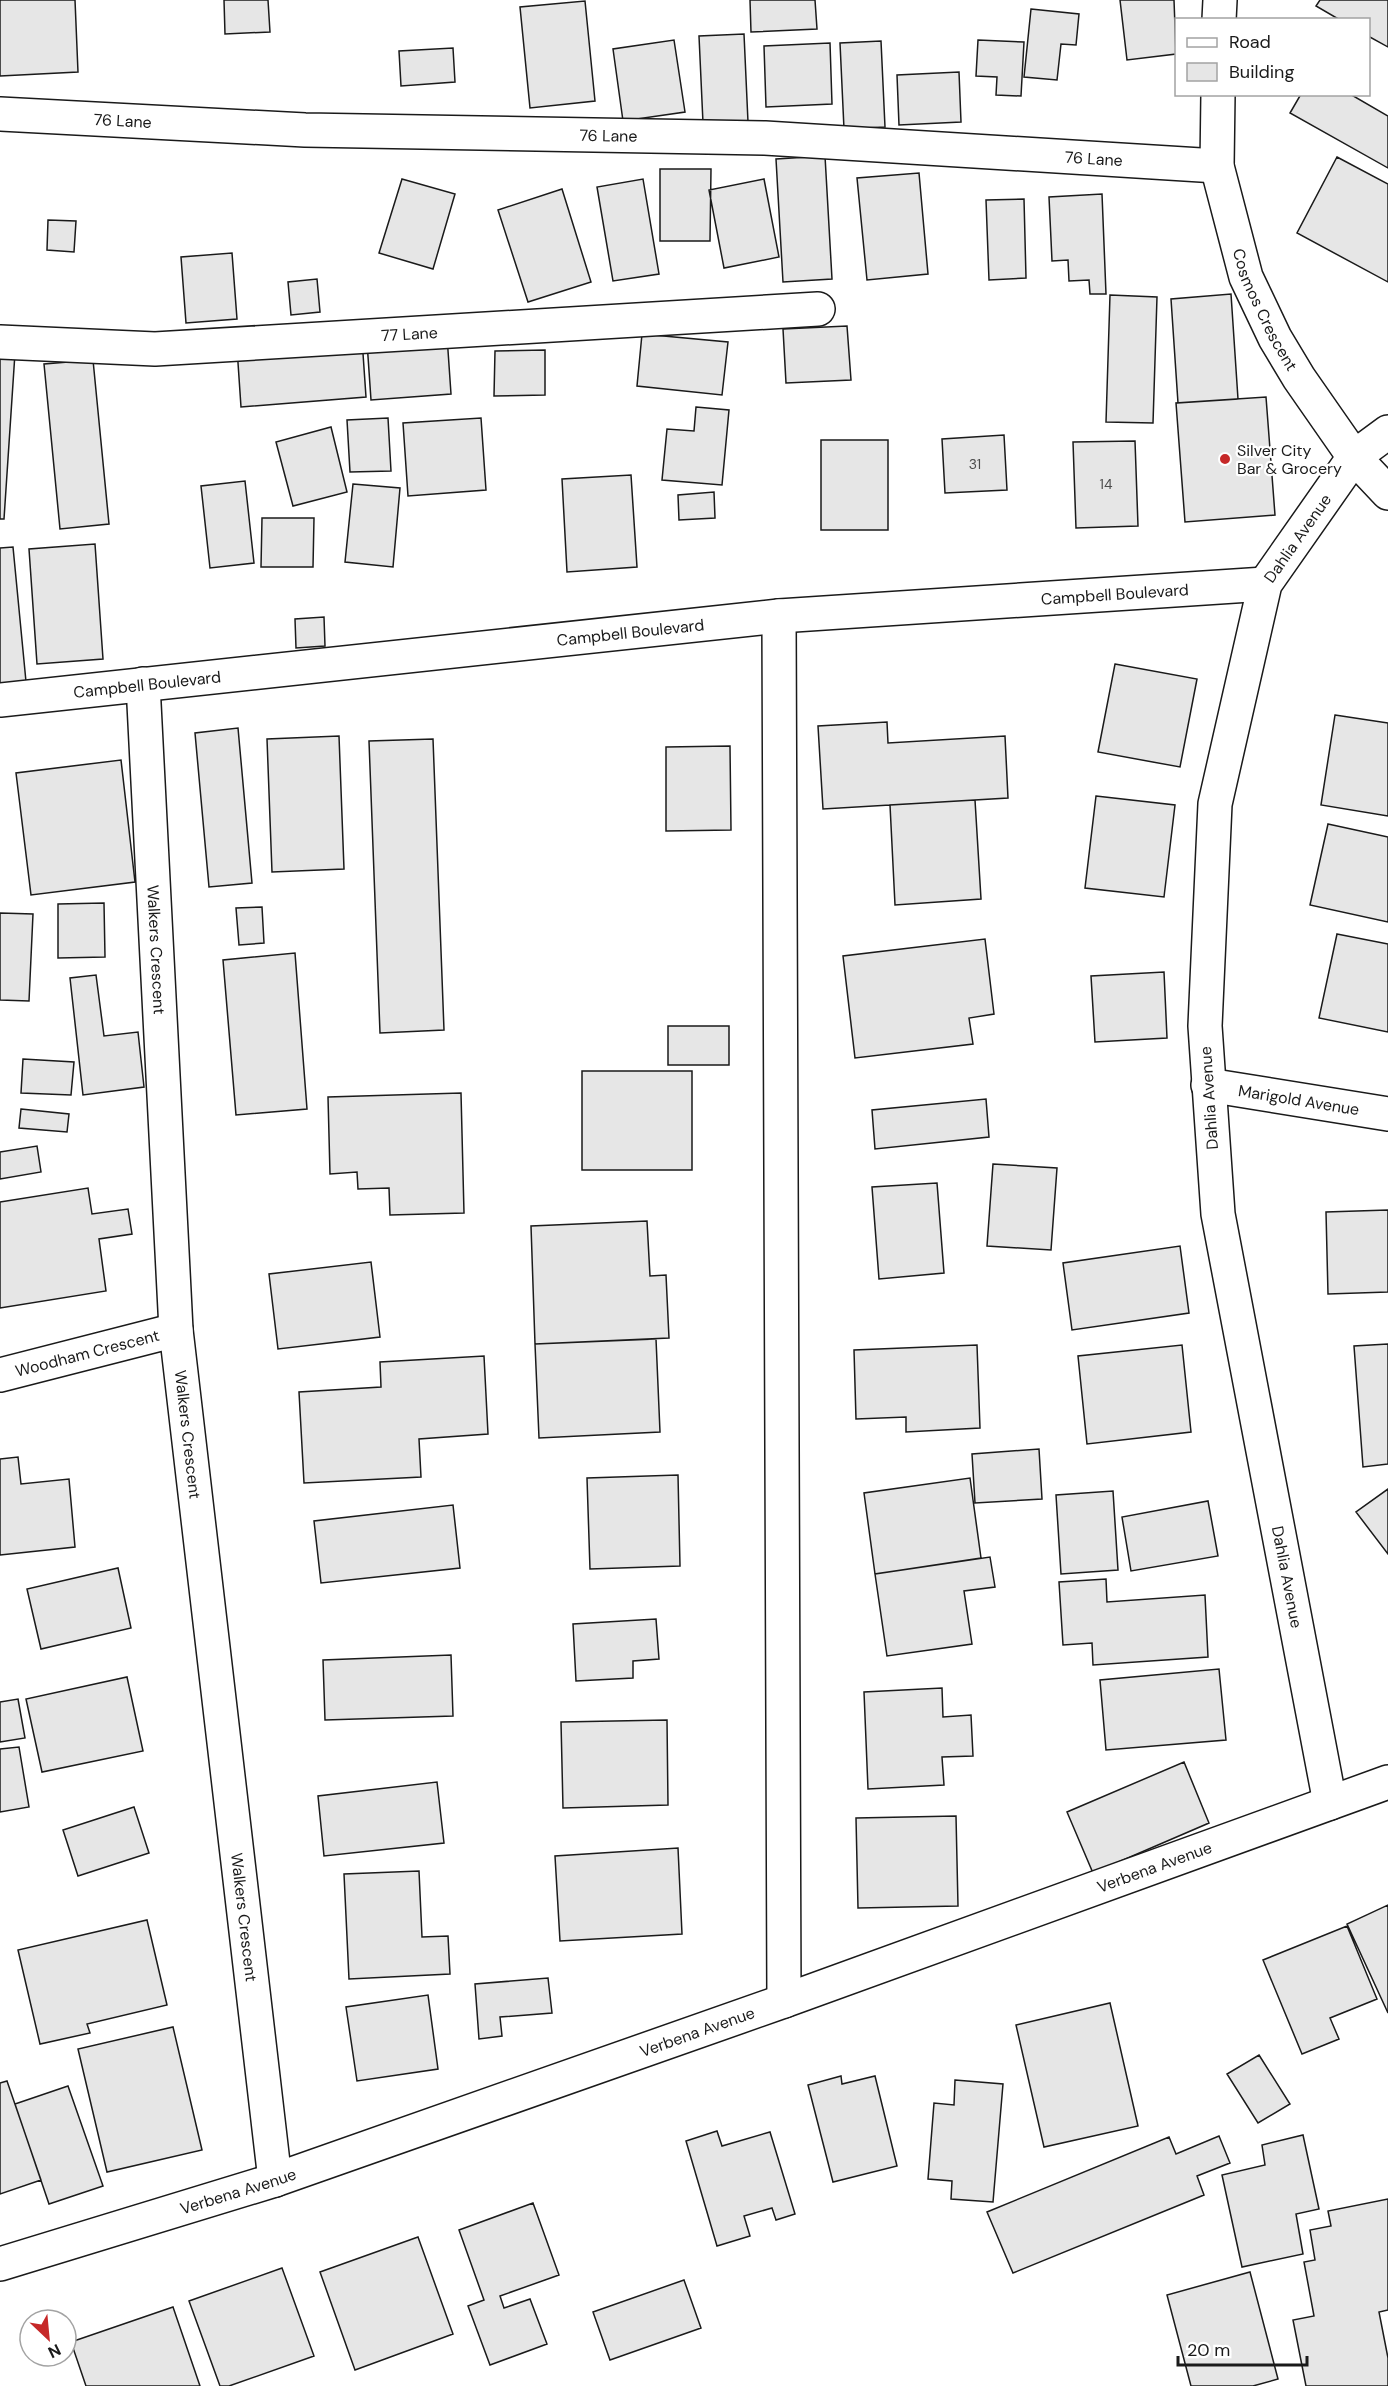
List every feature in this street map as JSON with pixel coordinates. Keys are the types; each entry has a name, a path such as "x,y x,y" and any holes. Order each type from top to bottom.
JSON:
{"street":[{"path":"1219,18 1220,0"},
{"name":"Cosmos Crescent","path":"1218,96 1217,166 1246,277 1275,338 1299,378 1354,457 1388,493"},
{"name":"76 Lane","path":"0,114 305,130 765,138 1217,166"},
{"name":"77 Lane","path":"0,342 155,349 818,309"},
{"name":"Dahlia Avenue","path":"1330,1803 1218,1214 1204,1026 1215,804 1264,584 1354,457 1388,432"},
{"name":"Campbell Boulevard","path":"0,700 778,616 1264,584"},
{"path":"778,616 784,2001"},
{"name":"Walkers Crescent","path":"143,684 176,1330 275,2180"},
{"name":"Marigold Avenue","path":"1208,1086 1388,1114"},
{"name":"Woodham Crescent","path":"0,1376 176,1330"},
{"name":"Verbena Avenue","path":"0,2264 275,2180 784,2001 1388,1782"}],"building":[{"path":"0,0 75,0 78,72 0,76"},
{"path":"224,0 268,0 270,32 225,34"},
{"path":"750,0 815,0 817,29 751,32"},
{"path":"1120,0 1174,0 1175,54 1127,60"},
{"path":"1320,0 1388,0 1388,47 1370,37 1370,18 1337,18 1316,6"},
{"path":"585,1 595,101 530,108 520,7"},
{"path":"1031,9 1079,14 1076,45 1061,44 1057,80 1024,77"},
{"path":"744,34 748,122 703,123 699,36"},
{"path":"674,40 685,112 623,121 613,49"},
{"path":"978,40 1024,42 1021,96 996,95 997,77 976,76"},
{"path":"881,41 885,127 844,129 840,43"},
{"path":"830,43 832,104 766,107 764,46"},
{"path":"453,48 455,82 401,86 399,51"},
{"path":"959,72 961,122 899,125 897,75"},
{"path":"1300,96 1353,96 1388,116 1388,168 1290,113"},
{"path":"825,156 832,279 783,282 776,159"},
{"path":"1337,157 1388,184 1388,282 1297,233"},
{"path":"660,169 711,169 710,241 660,241"},
{"path":"919,173 928,274 867,280 857,178"},
{"path":"402,179 455,194 433,269 379,253"},
{"path":"643,179 659,274 613,281 597,187"},
{"path":"764,179 779,257 724,268 709,190"},
{"path":"562,189 591,282 528,302 498,210"},
{"path":"1102,194 1106,294 1090,294 1089,280 1069,281 1068,260 1052,261 1049,197"},
{"path":"1024,199 1026,278 989,280 986,200"},
{"path":"48,220 76,221 74,252 47,250"},
{"path":"232,253 237,319 186,323 181,257"},
{"path":"317,279 320,312 291,315 288,282"},
{"path":"1231,294 1238,399 1178,403 1171,299"},
{"path":"1110,295 1157,297 1153,423 1106,422"},
{"path":"847,326 851,380 786,383 783,329"},
{"path":"642,334 728,342 722,395 637,386"},
{"path":"447,336 451,394 371,400 367,342"},
{"path":"362,339 366,397 241,407 237,348"},
{"path":"545,350 545,395 494,396 495,351"},
{"path":"0,352 15,353 4,519 0,519"},
{"path":"93,360 109,524 60,529 44,364"},
{"name":"Silver City Bar & Grocery","path":"1266,397 1275,515 1185,522 1176,403"},
{"path":"696,407 729,410 722,485 662,480 667,429 694,431"},
{"path":"388,418 391,471 350,472 347,420"},
{"path":"481,418 486,490 408,496 403,423"},
{"path":"331,427 347,492 293,506 276,442"},
{"path":"1004,435 1007,490 945,493 942,439"},
{"path":"821,440 888,440 888,530 821,530"},
{"path":"1135,441 1138,526 1076,528 1073,442"},
{"path":"631,475 637,567 567,572 562,479"},
{"path":"245,481 254,563 210,568 201,486"},
{"path":"353,484 400,488 393,567 345,562"},
{"path":"714,492 715,518 679,520 678,495"},
{"path":"262,518 314,518 313,567 261,567"},
{"path":"95,544 103,659 37,664 29,549"},
{"path":"13,547 27,692 0,695 0,548"},
{"path":"324,617 325,646 296,648 295,619"},
{"path":"1115,664 1197,679 1180,767 1098,752"},
{"path":"1335,715 1388,723 1388,816 1321,805"},
{"path":"887,722 888,743 1005,736 1008,798 823,809 818,726"},
{"path":"238,728 252,883 209,887 195,733"},
{"path":"339,736 344,869 272,872 267,739"},
{"path":"433,739 444,1030 380,1033 369,741"},
{"path":"730,746 731,830 666,831 666,747"},
{"path":"121,760 135,882 31,895 16,773"},
{"path":"1096,796 1175,805 1164,897 1085,888"},
{"path":"975,800 981,899 895,905 890,805"},
{"path":"1328,824 1388,837 1388,922 1310,905"},
{"path":"104,903 105,957 58,958 58,904"},
{"path":"262,907 264,943 239,945 236,908"},
{"path":"0,913 33,914 29,1001 0,1000"},
{"path":"1337,934 1388,944 1388,1032 1319,1018"},
{"path":"985,939 994,1014 969,1018 973,1044 855,1058 843,956"},
{"path":"295,953 307,1109 236,1115 223,960"},
{"path":"1164,972 1167,1038 1095,1042 1091,976"},
{"path":"96,975 104,1036 138,1032 144,1087 83,1095 70,978"},
{"path":"668,1026 729,1026 729,1065 668,1065"},
{"path":"23,1059 74,1062 71,1095 21,1093"},
{"path":"582,1071 692,1071 692,1170 582,1170"},
{"path":"461,1093 464,1213 390,1215 389,1188 358,1189 357,1172 330,1174 328,1097"},
{"path":"986,1099 989,1137 875,1149 872,1110"},
{"path":"21,1109 69,1114 67,1132 19,1128"},
{"path":"37,1146 41,1172 0,1179 0,1152"},
{"path":"993,1164 1057,1168 1051,1250 987,1246"},
{"path":"937,1183 944,1273 879,1279 872,1187"},
{"path":"88,1188 92,1214 128,1209 132,1234 99,1239 106,1291 0,1308 0,1202"},
{"path":"1388,1210 1388,1292 1328,1294 1326,1212"},
{"path":"647,1221 650,1276 666,1275 669,1338 535,1344 531,1226"},
{"path":"1180,1246 1189,1313 1072,1330 1063,1263"},
{"path":"371,1262 380,1337 278,1349 269,1274"},
{"path":"656,1339 660,1432 539,1438 535,1344"},
{"path":"1388,1344 1388,1464 1363,1467 1354,1346"},
{"path":"977,1345 980,1428 906,1432 906,1417 856,1419 854,1350"},
{"path":"1182,1345 1191,1432 1087,1444 1078,1356"},
{"path":"484,1356 488,1434 419,1439 421,1477 304,1483 299,1392 381,1387 380,1362"},
{"path":"1039,1449 1042,1499 975,1503 972,1454"},
{"path":"18,1457 21,1484 69,1479 75,1547 0,1555 0,1459"},
{"path":"678,1475 680,1566 590,1569 587,1478"},
{"path":"970,1478 981,1558 875,1574 864,1493"},
{"path":"1388,1489 1388,1554 1356,1512"},
{"path":"1113,1491 1118,1570 1061,1574 1056,1495"},
{"path":"1208,1501 1218,1556 1131,1571 1122,1517"},
{"path":"453,1505 460,1568 321,1583 314,1521"},
{"path":"990,1557 995,1587 964,1591 972,1644 887,1656 875,1574"},
{"path":"118,1568 131,1628 41,1649 27,1589"},
{"path":"1106,1579 1107,1602 1205,1595 1208,1657 1093,1665 1092,1643 1063,1645 1059,1582"},
{"path":"656,1619 659,1659 633,1661 633,1678 576,1681 573,1624"},
{"path":"451,1655 453,1716 325,1720 323,1660"},
{"path":"1219,1669 1226,1740 1106,1750 1100,1680"},
{"path":"127,1677 143,1751 42,1772 26,1699"},
{"path":"942,1688 943,1717 971,1715 973,1756 942,1757 944,1785 868,1789 864,1692"},
{"path":"18,1699 25,1738 0,1742 0,1702"},
{"path":"667,1720 668,1805 563,1808 561,1722"},
{"path":"19,1747 29,1807 0,1812 0,1749"},
{"path":"1184,1762 1209,1823 1093,1873 1067,1812"},
{"path":"437,1782 444,1843 324,1856 318,1796"},
{"path":"134,1807 149,1853 78,1876 63,1830"},
{"path":"956,1816 958,1906 858,1908 856,1818"},
{"path":"678,1848 682,1934 560,1941 555,1856"},
{"path":"419,1871 422,1937 448,1936 450,1974 349,1979 344,1874"},
{"path":"1388,1905 1388,2013 1347,1924"},
{"path":"147,1920 167,2005 87,2024 90,2033 40,2044 18,1950"},
{"path":"1347,1926 1377,1999 1330,2018 1339,2039 1302,2054 1263,1960"},
{"path":"548,1978 552,2013 500,2017 502,2036 479,2039 475,1984"},
{"path":"428,1995 438,2069 357,2081 346,2007"},
{"path":"1110,2003 1138,2126 1044,2147 1016,2025"},
{"path":"173,2027 202,2150 107,2172 78,2049"},
{"path":"1259,2055 1290,2104 1258,2123 1227,2074"},
{"path":"841,2076 842,2084 875,2076 897,2166 833,2182 808,2085"},
{"path":"955,2080 1003,2084 993,2202 951,2199 952,2181 928,2179 934,2103 954,2105"},
{"path":"7,2081 41,2180 0,2194 0,2083"},
{"path":"68,2086 103,2186 49,2204 15,2104"},
{"path":"717,2131 722,2146 770,2132 795,2214 776,2220 772,2208 744,2216 750,2236 717,2246 686,2141"},
{"path":"1303,2135 1319,2209 1296,2214 1303,2254 1242,2267 1222,2175 1265,2165 1262,2145"},
{"path":"1219,2136 1230,2163 1197,2176 1204,2195 1013,2273 987,2212 1169,2137 1176,2154"},
{"path":"1388,2199 1388,2310 1379,2312 1388,2358 1388,2386 1306,2386 1293,2320 1314,2316 1304,2262 1315,2260 1310,2230 1331,2226 1328,2211"},
{"path":"533,2203 559,2275 500,2296 504,2308 530,2299 547,2344 490,2365 468,2306 484,2300 459,2230"},
{"path":"418,2237 453,2334 355,2370 320,2272"},
{"path":"282,2268 314,2356 229,2386 220,2386 189,2301"},
{"path":"1250,2272 1278,2379 1253,2386 1191,2386 1167,2295"},
{"path":"684,2280 701,2328 610,2360 593,2312"},
{"path":"173,2307 200,2386 86,2386 78,2363 78,2340"}],"place":[{"name":"Silver City Bar & Grocery","path":"1225,459"}]}
